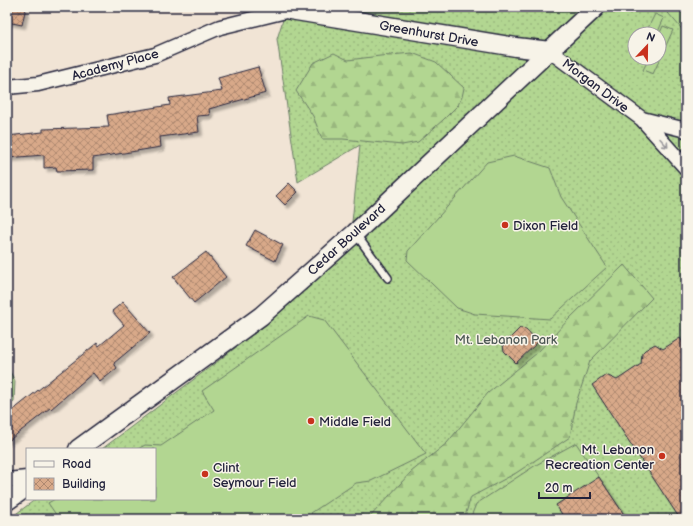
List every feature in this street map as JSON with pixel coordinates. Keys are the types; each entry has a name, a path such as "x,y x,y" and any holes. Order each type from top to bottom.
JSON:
{"street":[{"name":"Cedar Boulevard","path":"79,448 261,316 355,232 596,7"},
{"name":"Greenhurst Drive","path":"287,8 516,48 550,50"},
{"name":"Academy Place","path":"7,87 38,84 155,55 220,27 287,8"},
{"name":"Morgan Drive","path":"550,50 642,119 686,168"},
{"name":"Morgan Drive","path":"642,119 686,130"},
{"path":"7,480 26,478"},
{"path":"7,501 26,488"}],"lane":[{"path":"355,232 388,278"}],"green space":[{"name":"Mt. Lebanon Park","path":"287,7 686,7 686,519 9,519 35,500 156,500 156,448 103,448 268,323 349,251 360,145 298,182 277,39"},
{"path":"663,7 686,7 686,34"},
{"path":"655,14 664,18 660,26 649,26"},
{"path":"667,28 673,30 667,43"},
{"path":"334,53 348,60 412,53 436,62 464,88 462,97 458,105 418,142 402,145 343,139 322,139 313,116 296,91 313,63"},
{"path":"645,66 657,66 653,74 643,70"},
{"name":"Dixon Field","path":"514,156 550,168 561,197 607,267 550,319 475,314 457,308 407,260 408,251 487,162"},
{"path":"624,265 652,298 590,361 576,403 570,437 516,473 471,497 464,519 368,519 411,472 447,443 488,393 537,353"},
{"name":"Middle Field","path":"309,316 324,320 426,454 371,481 356,483 311,513 316,519 59,519 48,503 53,500 156,500 156,448 140,448 145,445 161,446 214,410 202,391"},
{"path":"7,366 15,381 14,401 7,406"},
{"path":"576,443 627,519 470,519 476,504 536,465"}],"building":[{"path":"7,7 26,7 22,25 7,22"},
{"path":"258,67 266,93 209,109 210,115 197,116 199,132 160,137 161,147 93,158 93,170 57,171 56,167 44,168 44,155 7,158 7,136 43,132 43,129 109,127 107,115 170,105 169,98 222,91 218,78"},
{"path":"289,183 298,192 285,205 276,196"},
{"path":"255,230 283,245 275,261 246,246"},
{"path":"206,252 226,277 194,303 173,277"},
{"path":"123,302 150,333 114,363 117,368 100,382 93,373 51,409 50,408 7,442 7,415 97,343 99,346 124,325 112,311"},
{"path":"520,328 526,329 538,342 516,363 504,351 503,345"},
{"name":"Mt. Lebanon Recreation Center","path":"680,338 686,347 686,519 680,519 592,385 606,375 617,380 641,364 642,353 645,350 655,344 663,349"},
{"path":"599,477 627,519 565,519 556,505"}],"place":[{"name":"Dixon Field","path":"505,225"},
{"name":"Middle Field","path":"311,421"},
{"name":"Mt. Lebanon Recreation Center","path":"662,456"},
{"name":"Clint Seymour Field","path":"205,474"}]}
